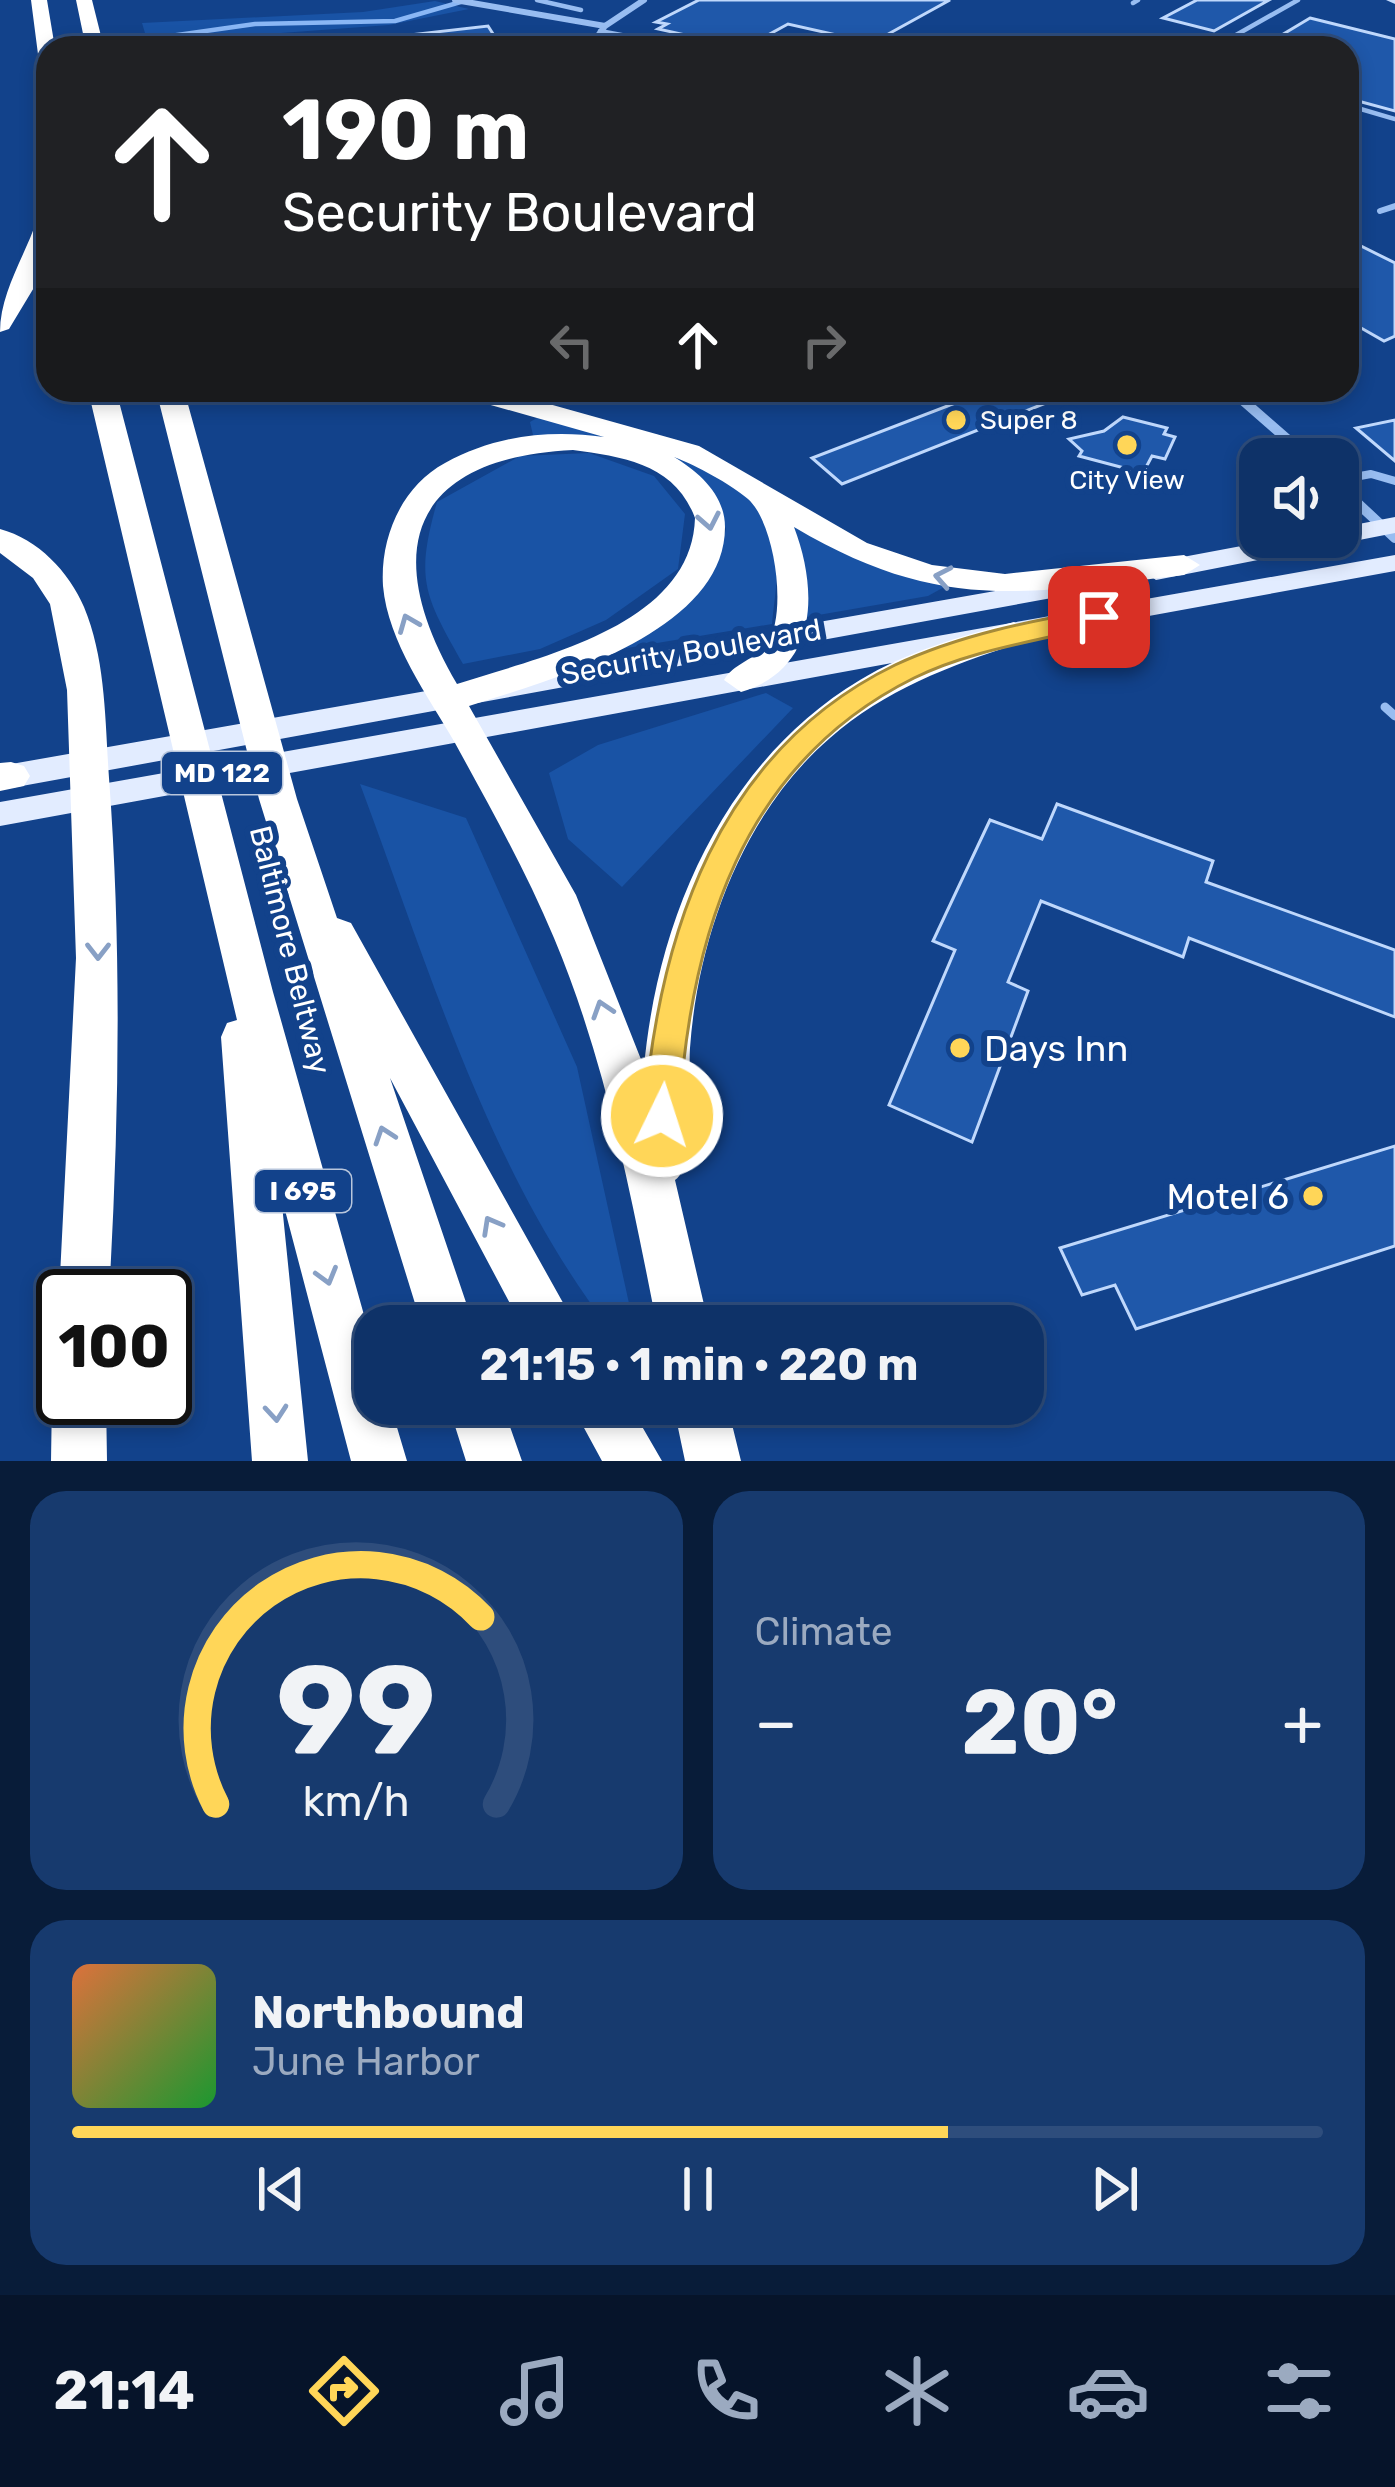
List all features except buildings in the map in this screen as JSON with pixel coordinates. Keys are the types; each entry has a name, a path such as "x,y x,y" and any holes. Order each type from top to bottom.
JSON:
{"highway":[{"path":"39,0 44,36"},
{"path":"84,0 92,36"},
{"path":"0,324 36,258"},
{"name":"Baltimore Beltway","path":"104,402 127,512 180,703 232,920 380,1461"},
{"name":"Baltimore Beltway","path":"173,402 296,860 441,1305"},
{"path":"514,402 650,438 754,486 856,550 890,565 969,583 1052,581 1184,566"},
{"path":"456,708 654,616 683,592 700,573 714,538 712,519 694,486 654,458 596,443 536,445 486,455 420,496 405,516 394,565 401,610 416,643 560,906 592,981 637,1115 679,1305"},
{"path":"741,680 772,661 787,640 787,542 772,508 754,486"},
{"path":"0,539 42,568 62,596 76,635 95,834 96,1129 86,1269"},
{"path":"679,1305 662,1116 667,1039 681,962 726,846 786,760 829,718 905,671 1014,633"},
{"path":"296,860 539,1305"},
{"path":"232,920 280,1461"},
{"path":"79,1461 80,1425"},
{"path":"482,1425 494,1461"},
{"path":"611,1425 632,1459"},
{"path":"704,1425 712,1461"}],"main road":[{"name":"Security Boulevard","path":"1359,534 1391,530"},
{"name":"Security Boulevard","path":"4,777 456,708 1239,555"},
{"name":"Security Boulevard","path":"456,708 741,680 1395,563"},
{"name":"Security Boulevard","path":"0,814 444,732 456,708"}],"street":[{"path":"455,0 602,28"},
{"path":"597,36 644,0"},
{"path":"1245,402 1286,438"},
{"path":"1359,501 1391,530"}],"lane":[{"path":"538,0 580,10"},
{"path":"1235,36 1298,0"},
{"path":"538,17 550,5"},
{"path":"602,28 637,36"},
{"path":"1359,109 1395,119"},
{"path":"1380,211 1395,206"},
{"path":"1359,477 1371,474 1395,481"},
{"path":"1385,707 1395,716"}],"shaded area":[{"path":"435,1 469,9 389,25 242,36 146,36 142,23 363,12"},
{"path":"542,415 680,455 741,491 762,517 775,549 772,624 603,652 665,617 696,592 726,529 715,499 614,438 533,435 530,422"},
{"path":"589,453 654,476 685,514 678,569 606,620 540,649 463,664 439,621 427,586 426,551 437,502 520,456"},
{"path":"790,520 850,556 946,586 928,596 801,618"},
{"path":"766,693 793,708 622,887 568,839 549,773 598,745"},
{"path":"360,784 466,818 577,1067 629,1305 593,1305 565,1265 494,1133"}],"waterway":[{"path":"170,36 255,24 395,21 464,1"}],"place":[{"name":"Super 8","path":"956,420"},
{"name":"City View","path":"1127,445"},
{"name":"Days Inn","path":"960,1048"},
{"name":"Motel 6","path":"1313,1196"}],"route":[{"path":"662,1116 667,1039 681,962 702,899 726,846 786,760 829,718 905,671 1014,633 1099,617"}]}
